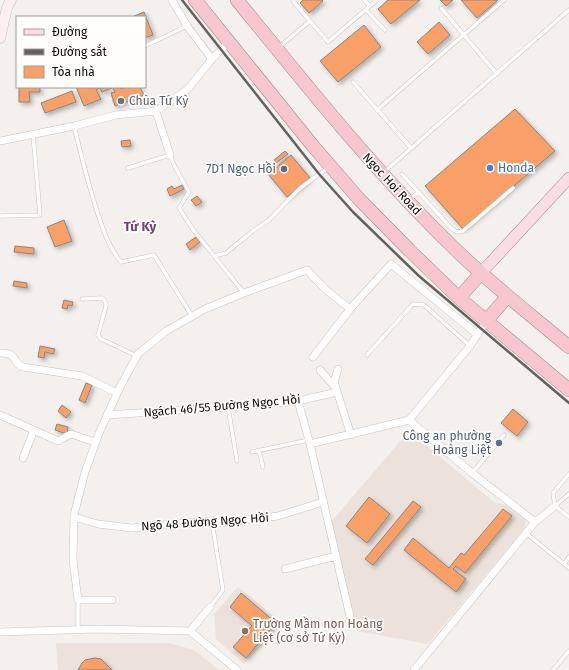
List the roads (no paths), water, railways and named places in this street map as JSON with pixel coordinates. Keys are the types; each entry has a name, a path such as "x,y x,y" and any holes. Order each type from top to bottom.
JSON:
{"highway":[{"path":"194,0 359,199 459,298 569,390"},
{"name":"Ngoc Hoi Road","path":"238,0 339,125 382,174 457,251 481,273 567,342"},
{"path":"459,298 481,273"},
{"path":"486,321 508,296"}],"main road":[{"path":"481,273 569,178"}],"street":[{"path":"0,38 6,8 10,0"},
{"path":"172,0 187,26 212,59"},
{"path":"0,141 74,126 116,115 156,111 187,90 212,59 229,42"},
{"path":"156,111 170,155"},
{"path":"313,357 350,309 391,264 478,335"},
{"path":"112,600 78,600 73,560 74,517 85,472 95,442 117,392 137,356 166,331 205,309 307,270 325,289 350,309"},
{"path":"309,442 351,435 410,420 470,346 486,321"},
{"path":"0,353 11,354 16,363 23,367 82,376 117,392"},
{"path":"338,369 336,387 351,435"},
{"path":"320,370 336,387"},
{"name":"Ngách 46/55 Đường Ngọc Hồi","path":"107,415 298,401 336,387"},
{"path":"298,401 352,625"},
{"path":"0,415 58,442 71,434 95,442"},
{"path":"410,420 472,473 536,522"},
{"path":"23,458 34,430"},
{"name":"Ngõ 48 Đường Ngọc Hồi","path":"74,517 98,524 132,528 196,522 221,523 278,516 323,502"},
{"path":"414,670 536,522 555,506"},
{"path":"285,569 336,556"},
{"path":"190,631 210,607"},
{"path":"0,632 78,630 190,631 237,670"}],"lane":[{"path":"294,0 293,1 328,42 377,0"},
{"path":"364,0 370,6"},
{"path":"377,110 504,0"},
{"path":"441,8 497,74"},
{"path":"366,10 385,30"},
{"path":"382,174 569,10"},
{"path":"277,49 310,21"},
{"path":"146,46 187,26"},
{"path":"353,82 411,148"},
{"path":"74,126 91,194 114,254 121,262 154,255 192,317"},
{"path":"0,216 40,215 33,134"},
{"path":"128,168 170,155 189,192 179,208 194,231 244,293"},
{"path":"214,256 226,253 269,220 299,189 331,167"},
{"path":"402,174 452,229 457,232 463,232 513,188"},
{"path":"408,201 419,192"},
{"path":"82,299 104,299 106,306 98,334 99,337 137,356"},
{"path":"367,355 413,304 424,305 470,346"},
{"path":"228,407 237,461"},
{"path":"472,473 504,435"},
{"path":"252,452 309,442"},
{"path":"259,451 263,467"},
{"path":"569,474 553,493 555,506 569,517"},
{"path":"555,506 569,494"},
{"path":"210,607 223,590 212,522"},
{"path":"527,534 569,568"},
{"path":"564,564 569,557"},
{"path":"78,600 78,630"},
{"path":"553,670 569,651"}],"railway":[{"path":"182,0 319,174 353,212 419,276 569,403"}],"place":[{"name":"Chùa Tứ Kỳ","path":"121,101"},
{"name":"Honda","path":"490,168"},
{"name":"7D1 Ngọc Hồi","path":"284,169"},
{"name":"Công an phường Hoàng Liệt","path":"499,443"},
{"name":"Trường Mầm non Hoàng Liệt (cơ sở Tứ Kỳ)","path":"245,631"}],"district":[{"name":"Tứ Kỳ","path":"140,226"}]}
